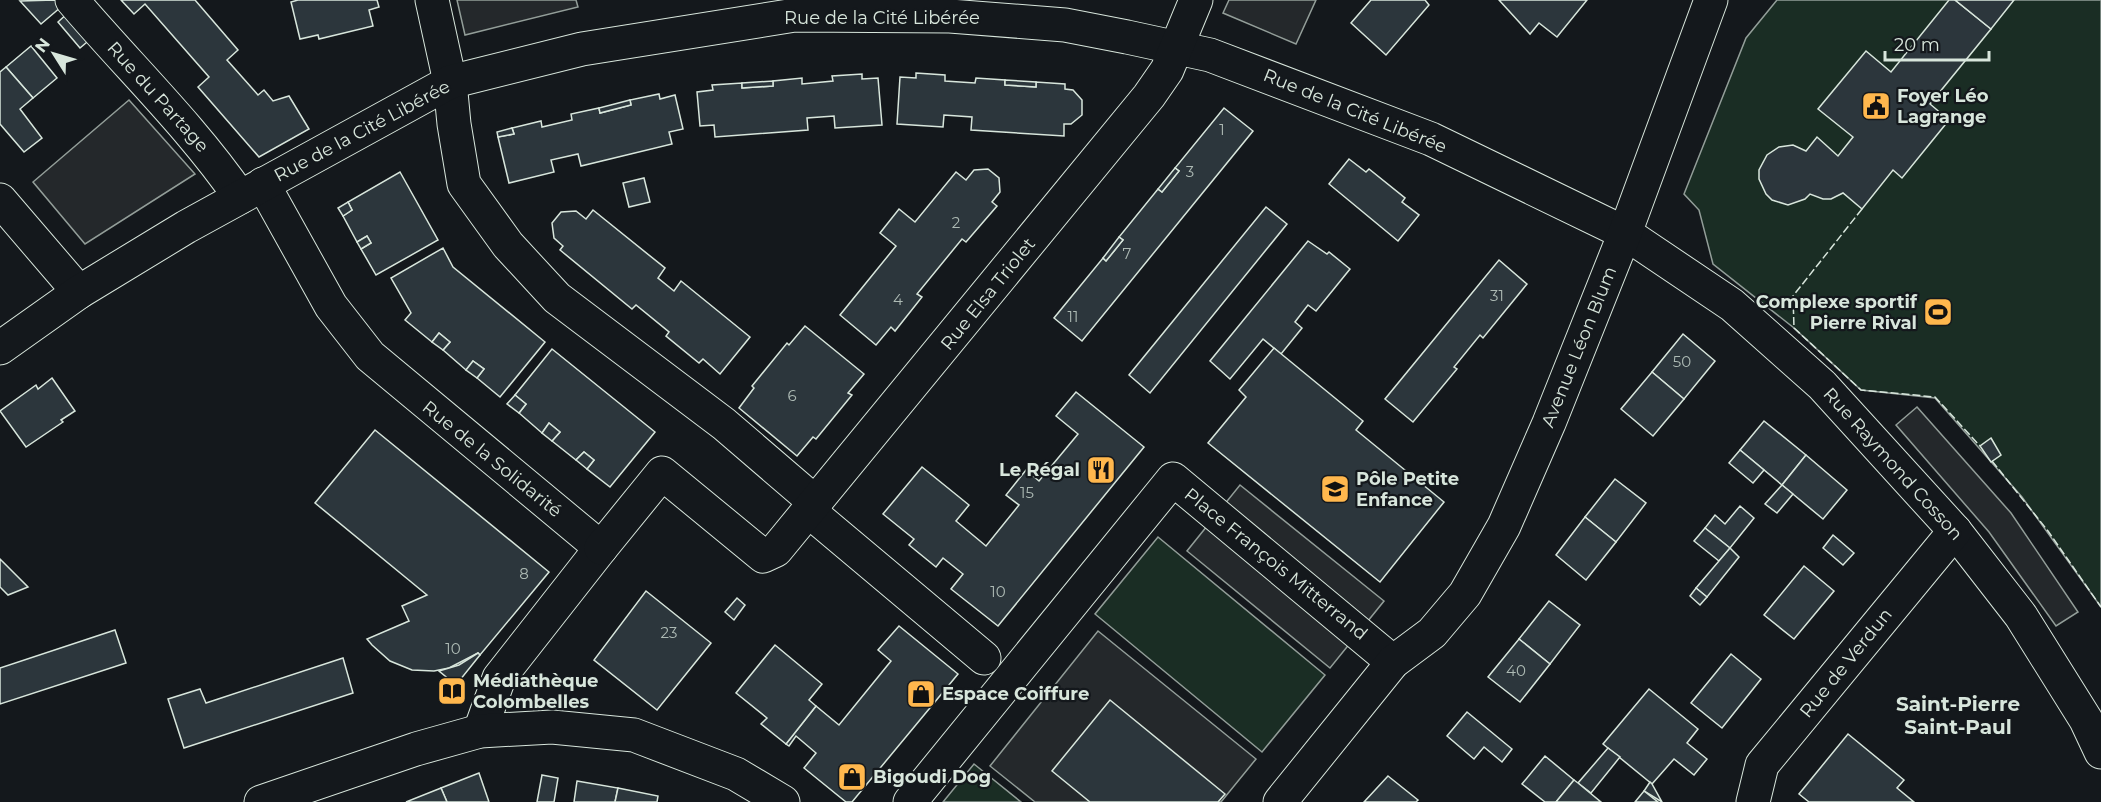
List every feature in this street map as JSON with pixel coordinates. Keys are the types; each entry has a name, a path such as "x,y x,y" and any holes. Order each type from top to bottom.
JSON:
{"street":[{"name":"Rue du Partage","path":"72,0 214,158 251,190"},
{"path":"432,0 450,82 464,184 508,245 557,298 717,419 805,516 984,658"},
{"name":"Rue Elsa Triolet","path":"602,548 662,472 763,556 776,550 1149,96 1178,47 1196,0"},
{"name":"Avenue Léon Blum","path":"1393,662 1432,633 1465,594 1504,526 1549,423 1625,233 1711,0"},
{"name":"Rue de la Cité Libérée","path":"0,348 79,292 251,190 450,82 582,49 795,15 951,16 1065,25 1178,47 1248,69 1431,139 1625,233"},
{"name":"Rue de la Solidarité","path":"251,190 331,306 370,356 602,548"},
{"path":"0,200 79,292"},
{"name":"Rue Raymond Cosson","path":"1625,233 1732,305 1814,378 1955,531 2020,616 2086,720 2101,752"},
{"name":"Place François Mitterrand","path":"910,802 1173,479 1393,662"},
{"name":"Rue de Verdun","path":"1753,802 1762,765 1955,531"},
{"path":"480,731 499,678 602,548"},
{"path":"1280,802 1393,662"},
{"path":"265,801 416,749 480,731 552,727 634,735 736,774 783,802"}],"green space":[{"name":"Complexe sportif Pierre Rival","path":"1777,0 2101,0 2101,607 2022,497 1935,398 1861,390 1794,328 1713,264 1699,210 1684,194 1746,38"},
{"path":"1158,537 1325,675 1262,752 1095,614"},
{"path":"974,764 1021,802 943,802"}],"shaded area":[{"path":"457,0 576,0 578,7 465,35"},
{"path":"1229,0 1316,0 1296,44 1223,13"},
{"path":"129,100 195,174 85,244 33,182"},
{"path":"1917,407 2011,513 2078,612 2056,626 1989,532 1896,425"},
{"path":"1240,485 1384,601 1330,668 1187,551"},
{"path":"1098,631 1256,759 1221,802 1035,802 990,766"}],"building":[{"path":"55,0 61,7 41,24 20,1"},
{"path":"121,0 195,0 238,50 227,60 258,95 264,90 273,101 289,96 309,129 259,157 198,87 209,77 145,4 134,14"},
{"path":"298,0 377,0 379,7 369,10 373,26 319,39 318,35 300,39 291,2"},
{"path":"1371,0 1425,0 1429,5 1386,55 1351,23"},
{"path":"1499,0 1587,0 1557,37 1539,23 1530,34"},
{"name":"Foyer Léo Lagrange","path":"1949,0 1955,0 1991,29 1930,104 1949,120 1902,178 1893,170 1862,209 1843,193 1831,199 1823,199 1810,194 1805,199 1788,205 1772,200 1766,194 1759,179 1759,170 1767,155 1779,147 1793,145 1806,151 1817,137 1838,156 1853,137 1818,109 1866,51 1891,72"},
{"path":"1955,0 2014,0 1991,29"},
{"path":"70,11 93,37 80,48 58,22"},
{"path":"31,46 57,78 33,98 6,67"},
{"path":"6,67 33,98 20,109 42,138 24,152 0,124 0,72"},
{"path":"916,73 945,75 945,81 975,83 976,78 1005,80 1005,85 1036,87 1036,82 1065,84 1065,89 1073,90 1082,100 1082,115 1071,124 1064,124 1064,136 971,130 972,117 944,115 943,127 897,124 900,77 916,78"},
{"path":"862,74 862,79 878,78 882,125 835,128 834,116 807,118 808,130 715,137 714,125 700,126 697,92 713,90 712,85 742,83 742,88 773,86 773,81 802,78 802,84 833,81 832,76"},
{"path":"1005,80 1036,82 1036,87 1005,85"},
{"path":"773,81 773,86 742,88 742,83"},
{"path":"659,94 660,99 675,95 683,129 669,132 672,144 581,166 578,154 551,160 554,172 509,183 498,137 514,134 512,128 541,121 542,127 572,120 571,114 599,108 600,113 631,105 630,100"},
{"path":"630,100 631,105 600,113 599,108"},
{"path":"1224,108 1253,131 1082,341 1054,318 1103,258 1106,261 1123,240 1119,237 1158,189 1162,192 1179,171 1175,168"},
{"path":"512,128 514,134 498,137 497,132"},
{"path":"1349,159 1366,172 1369,169 1405,198 1402,202 1419,215 1398,241 1329,184"},
{"path":"1175,168 1179,171 1162,192 1158,189"},
{"path":"988,169 999,178 1000,192 992,202 997,206 966,242 962,239 917,294 922,297 895,331 891,327 876,345 840,315 896,246 880,233 899,209 915,222 956,172 966,180 974,170"},
{"path":"400,172 438,240 376,275 361,249 371,243 367,236 357,242 343,216 352,210 348,202"},
{"path":"644,178 650,202 629,207 623,183"},
{"path":"348,202 352,210 343,216 338,208"},
{"path":"1266,207 1287,224 1150,393 1129,375"},
{"path":"593,210 665,268 658,278 674,291 681,281 750,337 720,374 703,359 699,363 666,336 669,332 636,305 632,309 560,250 563,246 554,238 552,223 561,212 576,211 586,219"},
{"path":"367,236 371,243 361,249 357,242"},
{"path":"1119,237 1123,240 1106,261 1103,258"},
{"path":"1308,241 1327,254 1329,252 1350,269 1316,311 1308,305 1295,322 1302,328 1281,354 1263,339 1230,379 1210,361"},
{"path":"443,248 453,267 545,342 500,397 477,378 484,369 473,361 466,370 443,350 450,342 439,333 432,342 405,320 411,313 391,278"},
{"path":"1499,260 1527,284 1483,338 1480,335 1454,367 1457,369 1413,422 1385,399"},
{"path":"805,326 864,374 848,393 852,395 816,439 813,437 797,456 739,408 754,388 752,386 787,343 789,345"},
{"path":"439,333 450,342 443,350 432,342"},
{"path":"1683,334 1715,361 1684,399 1652,372"},
{"path":"1274,348 1363,421 1356,430 1444,502 1380,582 1208,443 1246,397 1239,390"},
{"path":"552,349 655,432 610,487 587,469 594,460 584,452 576,460 552,441 560,432 549,423 542,433 519,413 526,404 515,395"},
{"path":"473,361 484,369 477,378 466,370"},
{"path":"1652,372 1684,399 1653,436 1621,409"},
{"path":"52,378 75,411 26,447 0,411 36,385 38,389"},
{"path":"1076,392 1144,447 998,626 951,589 963,574 943,558 936,567 909,545 914,539 883,514 922,467 969,505 956,521 986,546 1019,505 1006,495 1026,470 1039,481 1078,434 1056,416"},
{"path":"515,395 526,404 519,413 507,404"},
{"path":"1764,421 1806,455 1782,485 1740,450"},
{"path":"549,423 560,432 552,441 542,433"},
{"path":"375,430 549,572 480,655 478,653 449,668 434,671 412,670 390,661 367,639 409,621 402,606 427,595 315,503"},
{"path":"1991,438 2001,455 1991,462 1980,446"},
{"path":"1740,450 1764,470 1753,483 1729,463"},
{"path":"584,452 594,460 587,469 576,460"},
{"path":"1806,455 1847,490 1823,519 1782,485"},
{"path":"1615,479 1646,503 1616,542 1585,517"},
{"path":"1782,485 1793,494 1777,513 1765,504"},
{"path":"1740,506 1754,518 1730,548 1705,528 1715,515 1725,524"},
{"path":"1585,517 1616,542 1586,580 1556,555"},
{"path":"1705,528 1730,548 1719,561 1694,541"},
{"path":"1833,535 1854,553 1843,565 1823,548"},
{"path":"1730,548 1739,557 1707,597 1696,588"},
{"path":"0,559 28,587 8,595 0,587"},
{"path":"1804,566 1834,591 1794,639 1764,615"},
{"path":"1696,588 1707,597 1700,605 1690,596"},
{"path":"646,591 711,643 657,710 594,660"},
{"path":"737,598 745,605 734,620 725,612"},
{"path":"1549,601 1580,625 1550,664 1519,639"},
{"path":"899,626 958,674 852,802 846,802 804,768 816,753 796,736 789,746 786,744 816,706 839,725 891,661 878,650"},
{"path":"115,630 126,663 0,704 0,668"},
{"path":"1519,639 1550,664 1520,702 1488,677"},
{"path":"775,645 822,684 809,700 816,706 786,744 761,724 767,718 736,693"},
{"path":"478,653 480,655 456,685 439,671 459,665"},
{"path":"1731,654 1761,679 1722,728 1691,703"},
{"path":"343,658 353,693 184,748 168,699 200,689 206,703"},
{"path":"1649,689 1698,729 1687,743 1707,759 1694,775 1674,759 1652,784 1603,744"},
{"path":"1110,700 1225,794 1218,802 1090,802 1052,771"},
{"path":"1467,712 1512,749 1502,762 1484,747 1474,759 1447,736"},
{"path":"1848,734 1904,780 1897,788 1914,802 1809,802 1799,794"},
{"path":"1608,748 1620,757 1591,793 1578,783"},
{"path":"1545,756 1574,780 1556,802 1545,802 1522,784"},
{"path":"479,773 489,802 447,802 441,788"},
{"path":"542,775 558,778 554,802 537,802"},
{"path":"1388,776 1418,800 1416,802 1364,802"},
{"path":"1574,780 1578,783 1601,802 1556,802"},
{"path":"577,781 618,788 615,802 574,802"},
{"path":"1650,782 1652,784 1662,802 1644,791"},
{"path":"441,788 447,802 406,802"},
{"path":"618,788 658,796 657,802 615,802"},
{"path":"1644,791 1658,802 1635,802"}],"fence":[{"path":"1862,209 1793,296 1794,328 1861,390 1935,397 1980,446"},
{"path":"1992,461 2048,531 2101,607"}],"place":[{"name":"Foyer Léo Lagrange","path":"1876,106"},
{"name":"Complexe sportif Pierre Rival","path":"1938,312"},
{"name":"Le Régal","path":"1101,470"},
{"name":"Pôle Petite Enfance","path":"1335,489"},
{"name":"Médiathèque Colombelles","path":"452,691"},
{"name":"Espace Coiffure","path":"921,694"},
{"name":"Bigoudi Dog","path":"852,777"}],"district":[{"name":"Saint-Pierre Saint-Paul","path":"1958,716"}]}
